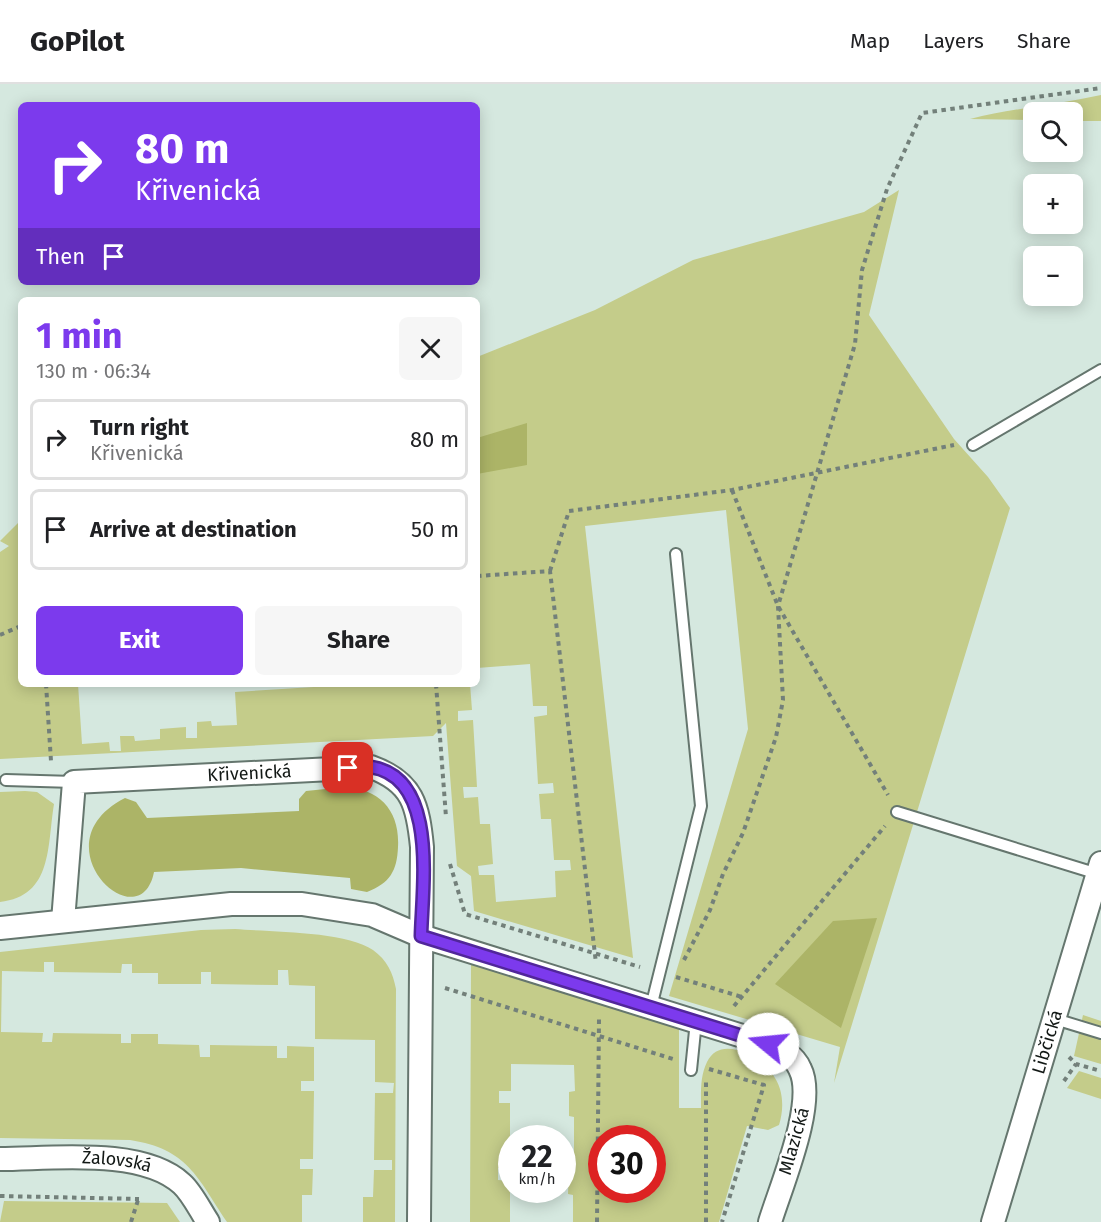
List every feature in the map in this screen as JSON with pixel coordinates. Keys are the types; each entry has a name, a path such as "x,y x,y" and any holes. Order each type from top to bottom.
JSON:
{"street":[{"name":"Křivenická","path":"63,781 371,767 389,773 406,788 415,803 420,825 419,1222"},
{"path":"63,781 63,921"},
{"name":"Libčická","path":"993,1222 1099,869"},
{"path":"0,928 231,904 302,904 372,915 421,936"},
{"name":"Mlazická","path":"421,936 706,1024 783,1050 794,1058 801,1070 805,1085 805,1104 770,1222"},
{"name":"Žalovská","path":"0,1159 116,1159 150,1166 182,1184 208,1222"}],"lane":[{"path":"973,445 1101,370"},
{"path":"651,1007 701,806 676,554"},
{"path":"6,780 63,781"},
{"path":"897,812 1099,869"},
{"path":"1054,1019 1101,1033"},
{"path":"691,1067 706,1024"}],"path":[{"path":"742,997 672,976 686,958 710,910 723,874 743,833 776,737 783,700 778,606 855,344 862,270 887,189 922,113 1101,88"},
{"path":"597,1222 598,991 550,571 569,511 732,490 948,445 973,445"},
{"path":"706,1024 742,997 897,812 778,606 732,490"},
{"path":"480,576 550,571"},
{"path":"0,634 18,627"},
{"path":"47,687 63,781"},
{"path":"436,687 447,821"},
{"path":"449,855 450,867 465,914 658,972"},
{"path":"421,981 691,1067"},
{"path":"1068,1057 1076,1064 1101,1071"},
{"path":"706,1222 706,1068 764,1085 722,1222"},
{"path":"131,1222 150,1166"},
{"path":"0,1196 139,1199"}],"green space":[{"path":"1101,95 1101,121 1083,121 1083,102 1062,102"},
{"path":"1023,108 1023,120 970,119"},
{"path":"899,190 869,315 954,439 988,477 1010,508 834,1083 840,1047 669,996 748,729 726,510 585,526 633,958 474,911 471,876 457,866 446,723 433,736 0,759 0,552 9,546 0,541 18,523 18,687 78,687 82,744 109,742 110,751 121,751 120,736 134,736 135,741 160,739 160,729 186,727 186,738 197,738 197,722 211,721 212,726 237,725 235,692 314,687 470,687 472,710 458,711 458,721 473,720 477,787 463,787 464,798 478,797 480,824 490,824 493,864 478,866 479,875 494,875 496,902 556,897 555,871 571,870 570,860 554,860 551,819 541,819 539,794 554,793 553,783 538,784 534,717 547,715 547,706 533,706 530,664 480,668 480,356 595,310 693,260 864,212"},
{"path":"527,423 527,465 480,473 480,437"},
{"path":"345,787 368,792 378,797 391,813 398,834 396,863 391,875 381,885 367,892 351,889 350,878 241,868 154,872 145,891 131,897 115,892 100,879 91,860 90,839 100,817 125,798 136,802 147,818 299,811 299,799 306,791"},
{"path":"0,792 37,792 54,804 48,852 39,879 30,890 17,898 0,902"},
{"path":"877,918 841,1028 775,984 833,921"},
{"path":"235,929 345,939 373,950 389,967 396,989 395,1222 363,1222 363,1197 373,1197 374,1170 392,1170 392,1160 374,1160 375,1093 393,1093 394,1083 375,1082 375,1040 315,1039 315,986 289,985 288,970 278,970 278,985 211,984 211,972 201,972 201,984 158,984 158,973 132,973 132,964 122,964 121,973 54,972 54,962 44,962 44,972 2,971 1,1032 43,1033 42,1042 52,1042 53,1033 121,1034 121,1043 131,1043 131,1034 158,1034 158,1044 199,1045 200,1057 210,1057 210,1045 277,1046 277,1058 287,1058 287,1046 314,1047 314,1081 301,1081 301,1091 314,1091 313,1159 300,1159 300,1169 313,1169 312,1195 302,1195 302,1222 227,1222 189,1168 165,1150 150,1144 130,1140 0,1138 0,952 201,930"},
{"path":"471,964 679,1028 679,1108 701,1108 701,1084 705,1067 713,1054 722,1049 741,1051 751,1056 767,1068 777,1081 782,1100 779,1125 768,1130 747,1126 719,1222 573,1222 573,1203 576,1203 576,1125 574,1125 574,1117 569,1116 569,1092 575,1091 574,1065 511,1064 511,1091 499,1091 499,1103 510,1103 510,1125 498,1125 498,1203 510,1203 510,1222 470,1222"},
{"path":"1083,1015 1101,1021 1101,1064 1074,1056"},
{"path":"1079,1071 1101,1078 1101,1099 1067,1088"},
{"path":"4,1201 167,1203 180,1222 0,1222"}],"route":[{"path":"348,768 371,767 389,773 406,788 415,803 422,847 421,936 768,1044"}]}
